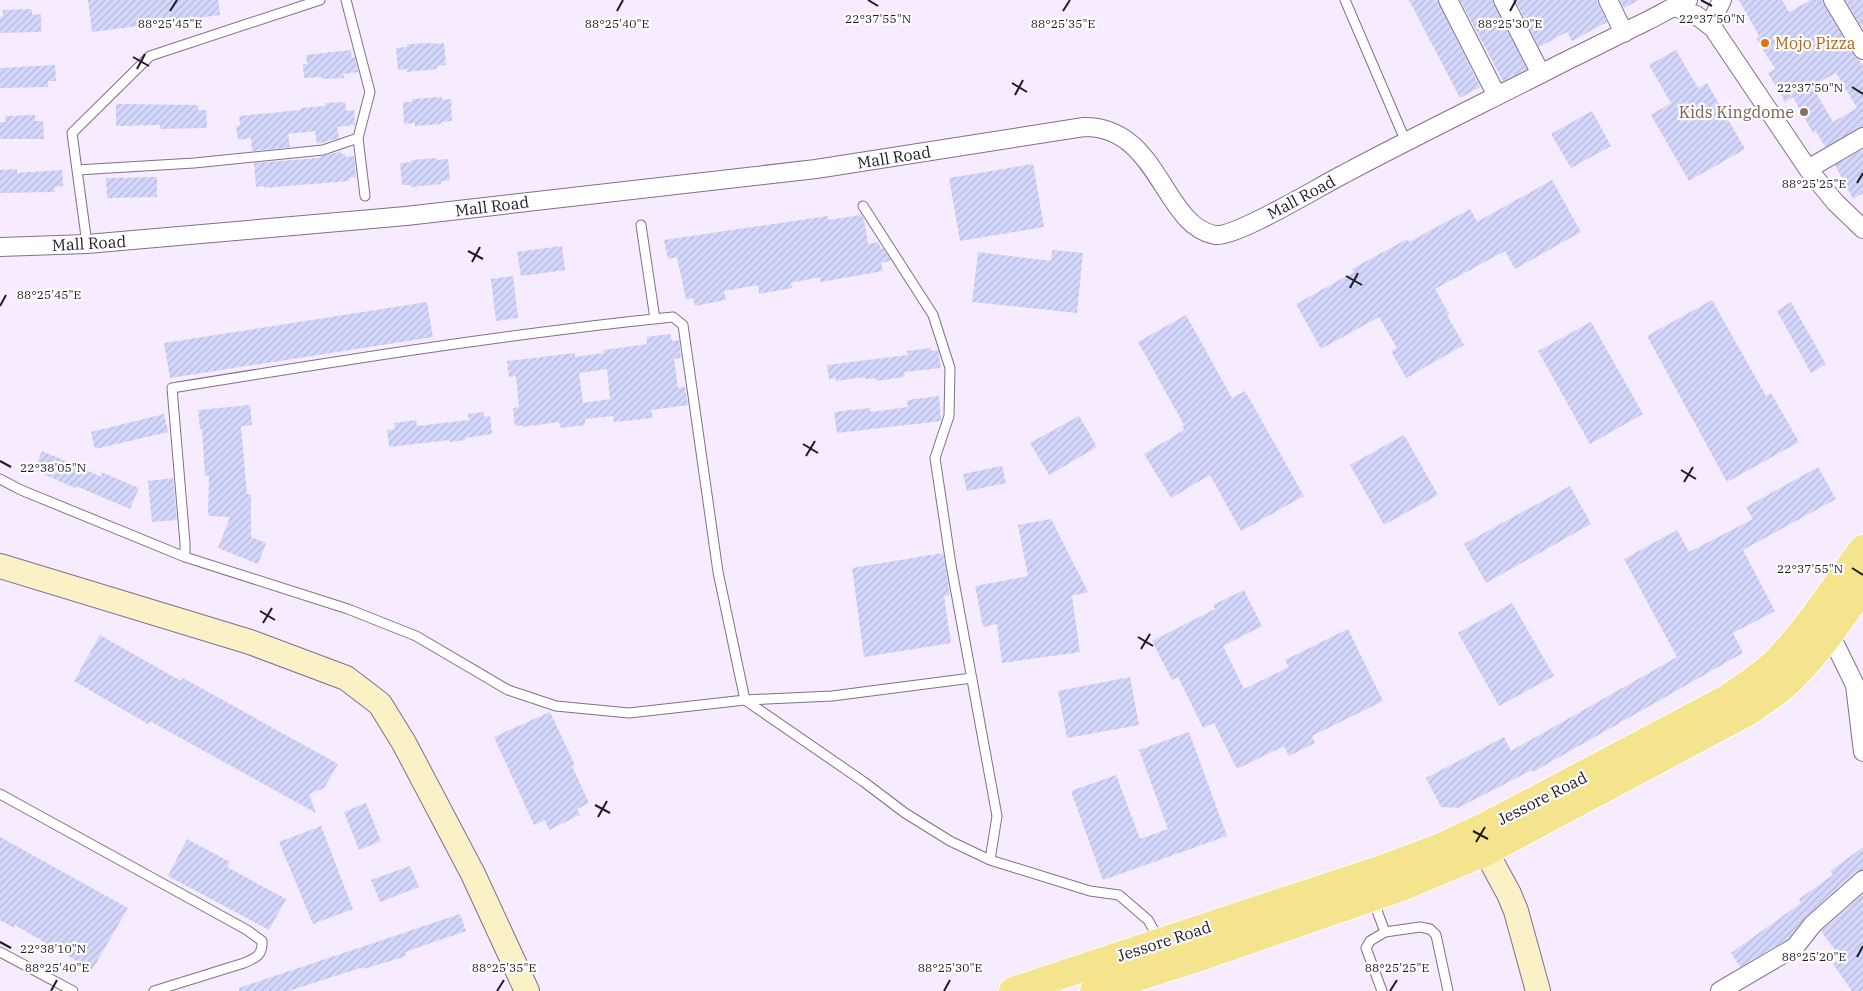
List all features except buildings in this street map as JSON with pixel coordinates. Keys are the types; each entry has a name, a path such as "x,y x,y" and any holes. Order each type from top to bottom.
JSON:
{"main road":[{"name":"Jessore Road","path":"1013,991 1382,870 1441,847 1481,841 1527,806 1726,700 1752,683 1793,644 1863,549"},
{"name":"Jessore Road","path":"1094,991 1194,959 1399,888 1481,841 1749,711 1782,687 1804,665 1830,634 1863,588"}],"street":[{"path":"1448,0 1497,96"},
{"path":"1504,0 1541,74"},
{"path":"1608,0 1624,32"},
{"path":"1713,28 1714,16 1722,0"},
{"path":"1833,0 1858,31 1863,50"},
{"name":"Mall Road","path":"0,247 87,244 406,216 816,169 1084,127 1106,129 1134,147 1147,160 1184,214 1194,224 1214,235 1223,235 1246,227 1406,142 1681,3"},
{"path":"1681,3 1713,28 1808,169 1835,202 1863,229"},
{"path":"1808,169 1863,138"},
{"path":"0,566 106,600 250,642 346,678 380,704 404,743 473,874 527,991"},
{"path":"1830,634 1859,691 1863,752"},
{"path":"1481,841 1516,911 1538,991"},
{"path":"1720,991 1795,946 1813,924 1863,880"}],"lane":[{"path":"87,244 72,134 150,56 320,0"},
{"path":"346,0 370,92 358,138 365,196"},
{"path":"1344,0 1406,142"},
{"path":"77,170 194,164 323,150 358,138"},
{"path":"863,206 933,315 950,368 949,416 935,458 952,565 997,816 990,860"},
{"path":"641,225 655,319"},
{"path":"185,557 172,388 326,363 569,328 673,317 683,325 718,572 745,700 864,782 905,813 950,841 990,860 1090,892 1119,895 1148,920 1162,942"},
{"path":"0,479 21,490 185,557 348,609 416,636 508,690 556,706 629,713 745,700 832,696 972,678"},
{"path":"0,794 247,930 262,941 263,949 258,956 244,963 154,991"},
{"path":"1372,897 1385,932"},
{"path":"1382,991 1366,948 1370,941 1385,932 1420,927 1430,929 1436,935 1448,991"},
{"path":"0,952 73,991"}],"place":[{"name":"Mojo Pizza","path":"1765,43"},
{"name":"Kids Kingdome","path":"1804,112"}]}
